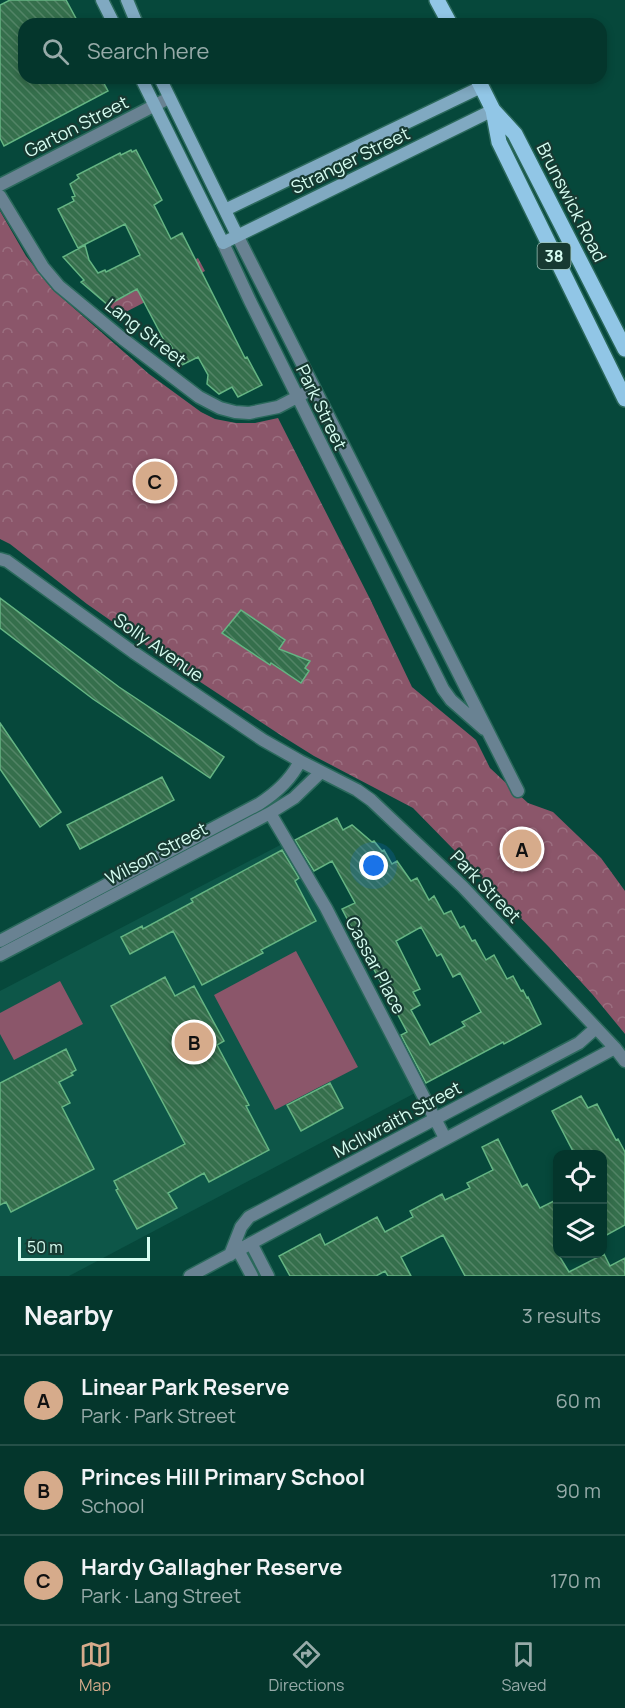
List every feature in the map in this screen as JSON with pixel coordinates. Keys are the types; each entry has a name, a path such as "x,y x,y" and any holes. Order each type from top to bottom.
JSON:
{"main road":[{"path":"438,0 447,18"},
{"name":"Brunswick Road","path":"480,84 493,110 515,134 625,349"},
{"name":"Brunswick Road","path":"493,110 499,142 625,398"}],"street":[{"path":"102,0 111,18"},
{"path":"127,0 134,18"},
{"name":"Park Street","path":"144,84 443,689 451,700 491,736"},
{"path":"163,84 237,235"},
{"name":"Stranger Street","path":"225,210 475,84"},
{"name":"Garton Street","path":"0,185 169,98"},
{"name":"Stranger Street","path":"223,243 493,110"},
{"name":"Lang Street","path":"0,196 43,267 59,286 123,339 199,396 220,408 249,412 278,407 314,389"},
{"name":"Park Street","path":"237,235 518,791"},
{"name":"Solly Avenue","path":"0,559 7,561 172,679 300,761"},
{"name":"Park Street","path":"300,761 368,797 463,887 625,1061"},
{"name":"Wilson Street","path":"0,940 259,804 282,786 294,773 300,761"},
{"name":"Wilson Street","path":"0,955 270,813 294,798 321,772"},
{"name":"Cassar Place","path":"270,813 326,908 445,1138"},
{"name":"McIlwraith Street","path":"234,1252 238,1232 249,1217 579,1043 596,1029"},
{"path":"190,1276 615,1048"},
{"path":"251,1243 268,1276"},
{"path":"234,1252 252,1276"}],"shaded area":[{"path":"284,843 415,1093 69,1276 0,1276 0,991"}],"green space":[{"path":"0,211 26,256 52,289 149,374 201,412 215,419 236,423 255,423 278,418 412,687 476,740 490,768 528,803 553,812 601,858 625,891 625,1034 549,947 413,808 314,756 282,736 167,660 87,604 10,544 0,539"},
{"path":"198,258 205,271 120,315 108,305"},
{"path":"296,951 358,1067 275,1110 214,995"},
{"path":"60,981 83,1024 14,1060 0,1034 0,1013"}],"building":[{"path":"10,0 66,0 76,18 18,18 18,84 104,84 108,91 4,146 0,138 0,5"},
{"path":"131,150 132,152 136,150 162,200 154,205 171,239 182,233 245,358 247,357 262,385 238,397 232,387 219,394 207,384 208,375 198,357 182,365 170,344 167,346 137,289 108,305 81,282 84,280 63,257 85,245 89,260 98,273 105,270 106,272 140,255 125,224 78,248 58,209 74,201 72,197 75,196 70,184 79,178 77,175 120,153 121,155"},
{"path":"0,598 119,687 224,757 210,778 93,699 0,628"},
{"path":"241,610 285,640 279,649 310,661 305,668 309,671 301,683 222,633"},
{"path":"0,723 61,812 40,827 0,769"},
{"path":"162,777 174,800 80,849 67,825"},
{"path":"337,818 343,830 352,825 372,842 374,841 382,851 384,850 392,864 397,861 411,881 417,878 429,900 434,896 444,914 451,911 460,928 464,926 472,941 475,940 486,960 494,955 507,979 513,976 521,991 523,990 528,997 541,1024 426,1083 401,1035 407,1032 342,909 355,903 332,861 314,871 295,840","holes":["421,927 437,956 441,954 453,977 460,973 481,1012 462,1022 465,1026 430,1045 411,1010 420,1005 413,992 420,989 396,941"]},
{"path":"282,850 299,878 295,881 316,921 261,950 263,953 202,985 173,931 130,954 121,937 142,926 143,929 193,902 191,899"},
{"path":"165,977 175,996 194,986 224,1041 217,1045 249,1105 246,1106 269,1150 209,1182 204,1173 168,1193 177,1208 137,1229 116,1190 118,1189 114,1181 185,1144 111,1006"},
{"path":"66,1049 76,1070 71,1073 73,1075 59,1082 70,1103 62,1107 94,1169 11,1212 6,1202 0,1205 0,1083"},
{"path":"330,1083 343,1108 301,1131 287,1105"},
{"path":"581,1096 588,1108 597,1104 625,1152 625,1225 607,1235 607,1150 572,1150 552,1111"},
{"path":"498,1139 522,1187 527,1184 540,1208 553,1202 553,1258 560,1258 569,1272 596,1258 606,1258 610,1266 625,1258 625,1276 465,1276 443,1235 401,1257 411,1276 388,1276 385,1271 376,1276 290,1276 279,1256 320,1234 325,1245 377,1217 385,1232 413,1217 410,1211 442,1194 445,1200 470,1188 467,1183 493,1170 482,1147"}],"place":[{"name":"Hardy Gallagher Reserve","path":"155,481"},
{"name":"Linear Park Reserve","path":"522,849"},
{"name":"Princes Hill Primary School","path":"194,1042"}]}
